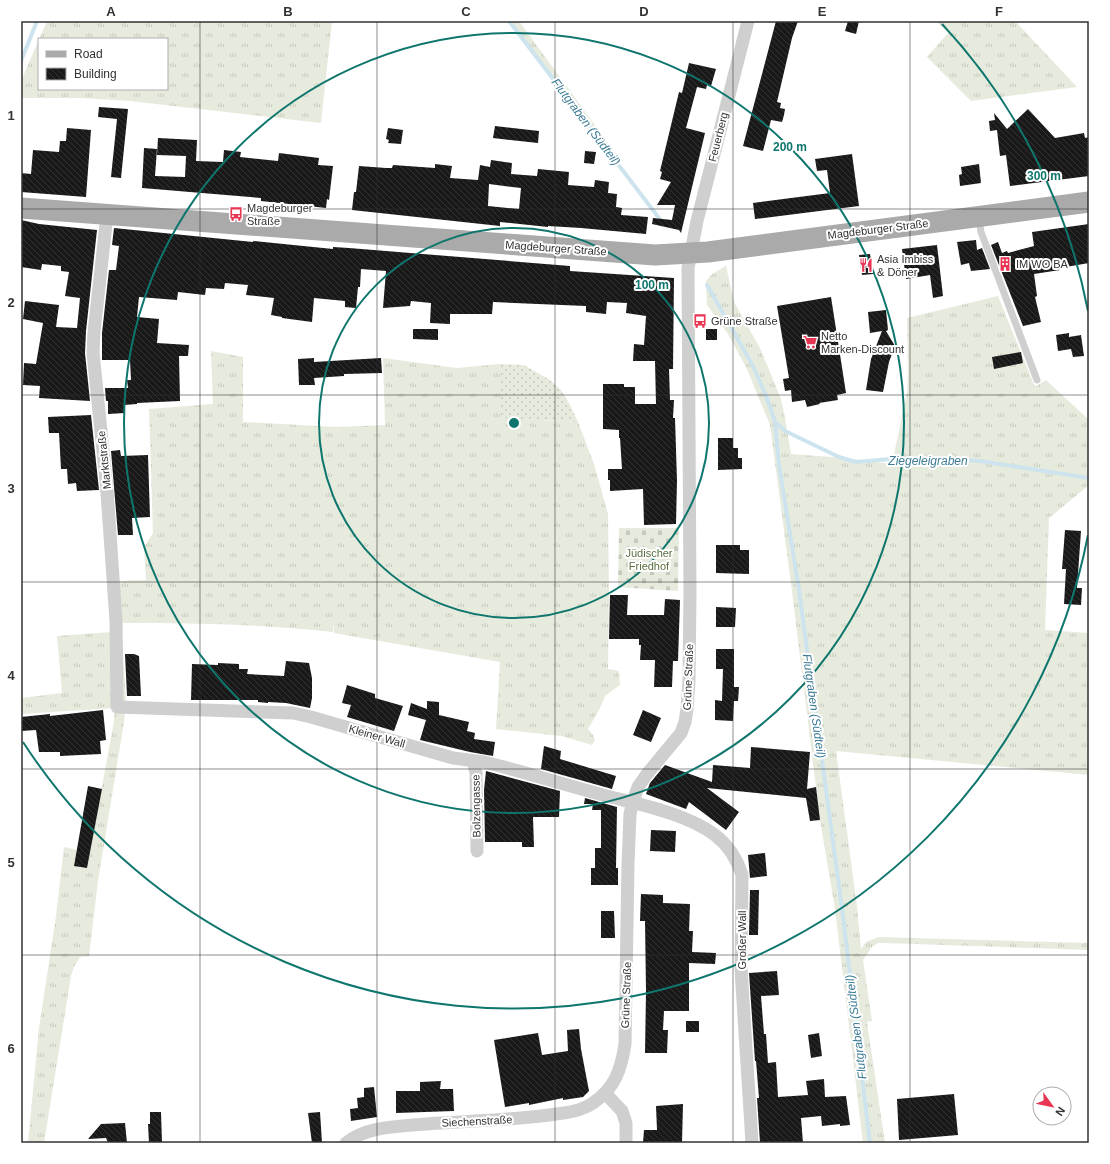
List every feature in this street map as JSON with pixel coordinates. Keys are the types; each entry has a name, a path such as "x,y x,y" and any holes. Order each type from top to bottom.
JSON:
{"main road":[{"name":"Magdeburger Straße","path":"21,208 655,255 691,253 1089,202"}],"street":[{"name":"Feuerberg","path":"691,253 697,221 748,21"},
{"name":"Marktstraße","path":"107,214 93,353 107,490 116,621 117,707"},
{"name":"Grüne Straße","path":"605,1093 617,1076 622,1062 625,1044 630,814 638,787 681,733 685,722 687,709 689,681 690,593 688,268 691,253"},
{"name":"Kleiner Wall","path":"117,707 293,713 453,758 484,762 633,801"},
{"name":"Bolzengasse","path":"473,761 476,773 477,851"},
{"name":"Großer Wall","path":"633,801 696,823 706,829 726,845 733,854 739,866 742,875 741,969 752,1143"},
{"name":"Siechenstraße","path":"346,1143 367,1132 392,1126 515,1119 568,1112 582,1109 605,1093"},
{"path":"605,1093 622,1111 626,1123 626,1143"}],"lane":[{"path":"979,216 981,232 1037,380"}],"green space":[{"path":"47,21 332,21 321,123 130,101 80,98 21,98 21,81 38,41 38,90 168,90 168,38 39,38"},
{"path":"509,21 519,21 618,157 605,154"},
{"path":"1015,21 1077,87 971,101 927,57 948,33 937,22"},
{"path":"726,266 734,302 760,348 781,399 791,454 845,458 892,464 907,393 907,318 998,296 1035,387 1046,380 1089,420 1089,485 1049,518 1045,630 1089,633 1089,775 836,751 857,906 861,949 866,942 879,937 1089,943 1089,950 885,943 878,943 872,947 863,960 872,1021 867,1022 885,1143 863,1143 835,909 820,820 770,425 747,369 728,334 707,305 706,281 712,274"},
{"path":"211,351 243,357 243,422 337,427 385,425 383,358 457,368 500,364 500,418 578,422 594,464 608,514 608,669 619,671 620,685 605,696 588,729 595,740 592,745 561,736 496,729 500,662 334,633 334,621 333,632 227,624 121,623 126,700 124,722 98,881 89,956 80,957 71,976 44,1143 28,1143 39,1028 56,916 64,847 77,850 74,866 87,868 114,721 114,708 21,714 21,698 62,693 57,636 111,632 100,490 113,490 119,581 146,580 144,547 153,533 149,409 213,404"},
{"path":"500,364 524,365 550,380 561,390 578,422 500,418"},
{"name":"Jüdischer Friedhof","path":"619,528 679,528 678,591 618,587"}],"building":[{"path":"776,21 798,21 792,38 777,102 781,103 780,108 785,109 784,115 782,122 771,120 763,151 743,146"},
{"path":"848,21 859,21 856,34 845,31"},
{"path":"689,63 716,69 711,86 707,85 706,89 697,87 686,128 705,133 681,233 679,230 652,224 653,218 672,220 675,205 657,205 671,182 660,179 662,172 660,171 679,92 682,93"},
{"path":"99,107 128,109 121,178 111,177 117,119 98,117"},
{"path":"1028,109 1055,138 1084,133 1085,138 1089,137 1089,176 1010,186 1006,155 1000,156 997,130 990,131 989,121 995,120 994,113 1007,129"},
{"path":"495,126 539,131 538,143 493,138"},
{"path":"67,128 91,130 86,197 21,192 21,173 31,174 33,150 59,152 60,141 66,141"},
{"path":"388,128 403,130 401,144 388,143 389,140 386,139"},
{"path":"158,138 197,140 196,161 223,162 224,150 241,152 240,157 278,161 279,153 319,158 318,165 333,166 329,200 327,199 326,208 261,201 261,198 142,188 144,148 157,149 155,176 185,177 186,156 157,155"},
{"path":"585,151 596,152 594,164 584,163"},
{"path":"852,154 859,206 755,219 753,203 830,193 827,170 817,171 815,159"},
{"path":"491,160 512,163 511,174 537,176 538,169 569,172 568,185 594,187 595,180 609,182 608,193 617,194 616,207 622,208 621,215 648,217 646,234 500,222 500,226 352,210 359,166 392,168 393,165 435,168 435,164 452,166 450,178 478,180 480,165 490,167","holes":["489,184 521,188 519,209 488,206"]},
{"path":"979,164 981,183 960,186 959,175 962,174 961,167"},
{"path":"21,220 39,224 97,230 85,353 90,401 39,398 40,386 23,385 24,363 36,364 43,323 23,319 25,301 59,305 56,327 77,328 80,298 65,296 69,272 61,271 61,266 42,264 41,270 21,267"},
{"path":"1089,224 1089,263 1034,274 1037,296 1035,297 1041,322 1023,326 991,245 998,242 1002,253 1007,251 1008,253 1034,246 1032,232"},
{"path":"114,228 333,249 333,247 349,248 570,266 570,271 674,278 673,369 669,369 670,400 674,400 673,418 675,418 677,481 676,524 644,525 643,489 610,491 608,469 622,469 620,438 619,430 603,429 603,384 624,384 624,387 635,387 635,404 656,404 655,361 633,361 634,344 644,345 646,316 626,313 627,303 607,302 606,314 586,312 586,306 493,302 492,314 450,314 450,324 430,323 431,303 411,301 410,306 383,308 386,271 361,269 360,287 358,287 356,308 345,307 345,301 314,298 312,322 271,315 274,298 246,295 248,285 225,283 224,289 206,288 205,295 178,292 177,300 139,297 137,317 159,319 157,343 189,345 188,356 179,356 180,401 124,405 125,413 108,414 108,401 106,401 105,388 128,388 127,380 131,380 130,360 102,360 102,333 109,270 116,270 119,246 112,245"},
{"path":"976,240 977,250 982,248 990,269 971,271 969,263 961,265 957,242"},
{"path":"937,245 943,296 933,298 930,275 906,279 902,249"},
{"name":"Asia Imbiss & Döner","path":"870,254 873,274 862,275 859,255"},
{"name":"Netto Marken-Discount","path":"831,297 846,393 837,395 838,400 819,403 820,404 807,407 805,400 792,402 791,390 785,391 783,379 789,378 777,306"},
{"path":"886,310 888,330 886,331 895,346 889,362 883,392 866,390 871,359 882,331 870,333 868,312"},
{"path":"413,329 438,329 438,340 413,339"},
{"path":"706,329 717,329 717,340 706,340"},
{"path":"1069,333 1069,337 1081,335 1084,356 1073,357 1071,349 1058,351 1056,335"},
{"path":"1021,352 1023,363 994,369 992,357"},
{"path":"314,358 314,362 381,358 382,373 344,374 344,376 314,378 315,385 299,385 298,359"},
{"path":"91,415 99,490 77,491 76,483 68,484 67,469 61,469 59,433 49,433 48,417"},
{"path":"718,438 733,438 733,448 738,448 738,458 742,458 742,469 718,470"},
{"path":"120,450 121,456 148,455 150,517 132,518 133,535 118,535 111,451"},
{"path":"1065,530 1081,531 1077,588 1082,588 1081,605 1064,604 1066,569 1062,569"},
{"path":"716,545 740,545 740,550 749,550 749,574 716,573"},
{"path":"610,595 628,595 627,615 664,615 665,599 680,600 678,661 673,661 672,687 654,687 655,660 640,660 641,645 639,645 639,639 609,639"},
{"path":"716,607 736,608 735,627 716,627"},
{"path":"716,649 734,649 734,687 739,687 738,701 734,701 733,721 715,720 715,700 722,701 723,669 716,669"},
{"path":"125,654 134,654 139,656 141,696 127,696"},
{"path":"286,661 309,663 312,678 312,698 310,708 286,703 258,702 258,700 191,700 192,664 239,664 239,669 248,669 247,674 284,676"},
{"path":"347,685 375,694 375,698 403,706 394,731 347,717 351,705 342,703"},
{"path":"427,701 439,702 439,715 469,722 467,731 475,733 474,739 495,742 493,756 420,740 426,720 408,715 411,703 427,709"},
{"path":"103,710 106,740 100,741 101,754 60,756 60,752 39,752 36,730 21,731 21,717 50,714 50,716"},
{"path":"643,710 661,718 651,742 633,735"},
{"path":"544,746 561,751 560,759 616,776 612,789 541,769"},
{"path":"751,747 810,752 807,789 816,787 820,820 810,821 806,798 707,788 739,812 726,830 689,802 686,809 646,794 650,783 665,765 712,782 713,765 750,768"},
{"path":"486,771 560,791 559,817 533,817 534,847 522,847 522,842 485,842 484,790"},
{"path":"88,786 102,789 87,868 74,866"},
{"path":"585,798 617,807 616,868 618,868 618,885 591,885 591,868 595,868 595,848 601,848 601,810 592,810 593,804 584,804"},
{"path":"651,830 676,831 675,852 650,851"},
{"path":"765,853 767,876 750,878 748,855"},
{"path":"750,890 759,890 758,935 749,935"},
{"path":"641,894 663,895 663,903 690,904 689,931 693,931 692,952 716,953 715,964 689,963 689,1011 664,1011 663,1030 668,1030 667,1053 645,1053 645,921 640,921"},
{"path":"601,911 614,911 615,938 601,938"},
{"path":"777,971 779,995 761,996 768,1063 776,1062 778,1097 808,1095 806,1081 824,1079 825,1097 846,1096 850,1125 840,1126 840,1124 822,1126 821,1116 801,1118 803,1143 760,1143 757,1098 759,1098 749,973"},
{"path":"686,1021 699,1021 699,1032 686,1032"},
{"path":"579,1029 581,1049 589,1091 583,1097 563,1100 563,1098 529,1105 529,1103 505,1107 494,1040 538,1033 542,1055 568,1051 567,1030"},
{"path":"819,1033 822,1056 811,1058 808,1035"},
{"path":"441,1081 440,1089 453,1089 454,1111 396,1113 396,1091 420,1091 420,1082"},
{"path":"374,1087 377,1117 351,1121 350,1109 358,1108 357,1098 364,1097 364,1088"},
{"path":"954,1094 958,1135 899,1140 897,1099"},
{"path":"683,1104 682,1143 643,1143 644,1130 657,1130 656,1106"},
{"path":"150,1112 161,1112 162,1143 149,1143 148,1124 150,1124"},
{"path":"320,1112 322,1143 312,1143 308,1113"},
{"path":"125,1123 127,1143 108,1143 106,1138 88,1139 101,1124"}],"waterway":[{"path":"21,61 37,21"},
{"name":"Flutgraben (Südteil)","path":"509,21 662,222"},
{"name":"Flutgraben (Südteil)","path":"707,285 753,366 767,398 775,422 779,465 799,590 842,908 870,1143"},
{"name":"Ziegeleigraben","path":"775,422 785,431 839,457 856,462 931,458 980,461 1089,478"}],"place":[{"name":"Magdeburger Straße","path":"236,214"},
{"name":"IM WO BA","path":"1005,264"},
{"name":"Asia Imbiss & Döner","path":"866,265"},
{"name":"Grüne Straße","path":"700,321"},
{"name":"Netto Marken-Discount","path":"810,342"}]}
